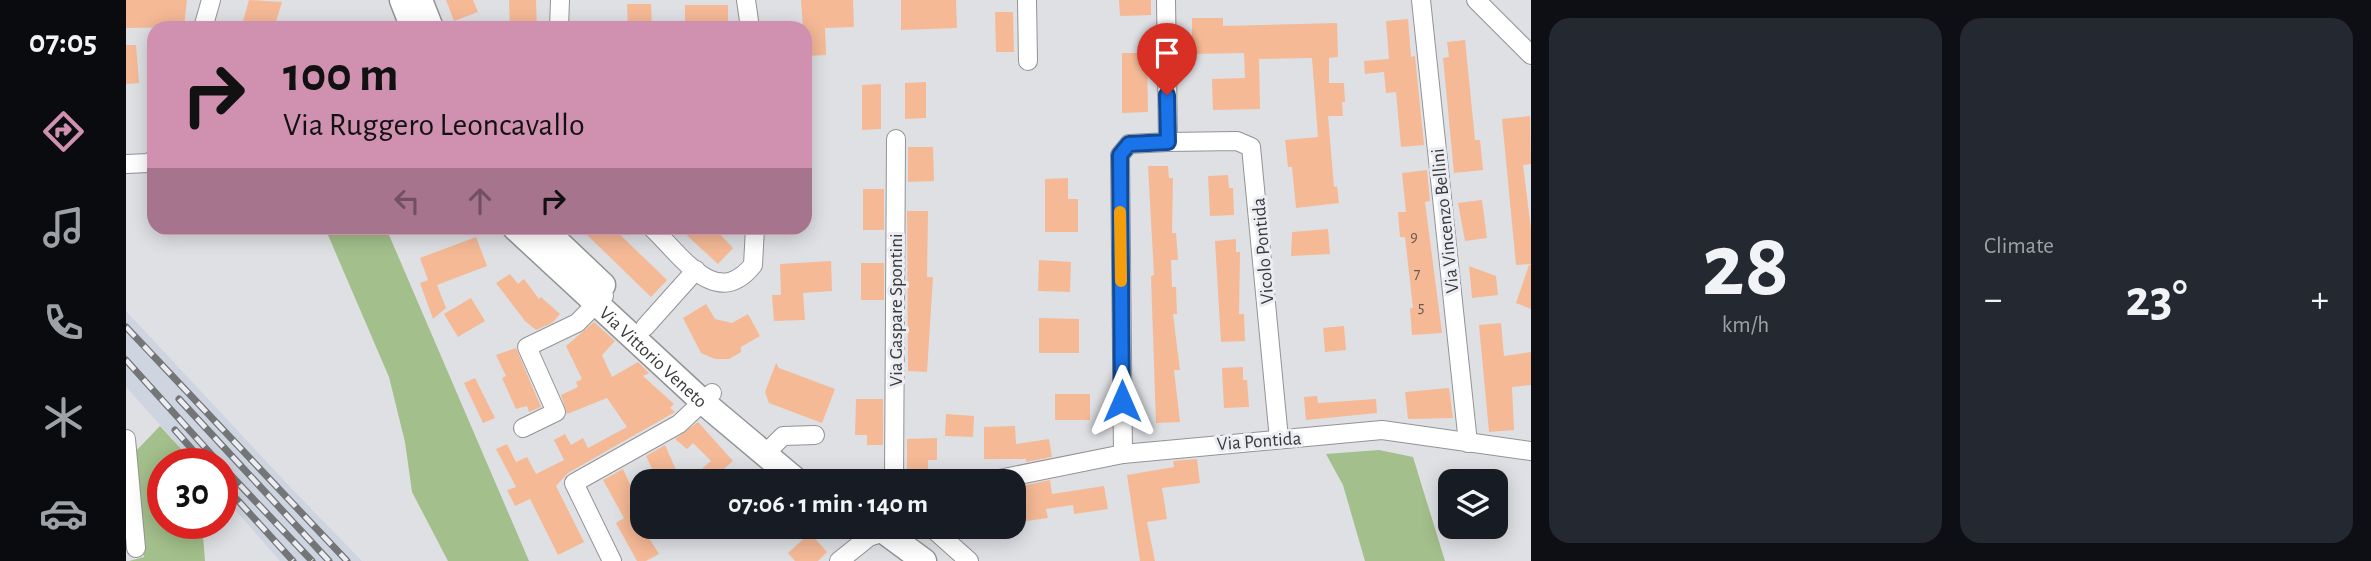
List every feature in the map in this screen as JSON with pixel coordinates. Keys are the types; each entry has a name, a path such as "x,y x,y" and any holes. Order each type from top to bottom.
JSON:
{"street":[{"path":"205,21 211,0"},
{"path":"402,0 410,21"},
{"path":"420,0 428,21"},
{"path":"559,21 560,0"},
{"path":"746,0 749,21"},
{"path":"1027,0 1028,61"},
{"path":"1123,454 1120,155 1129,144 1168,142 1166,0"},
{"name":"Via Vincenzo Bellini","path":"1421,0 1468,443"},
{"path":"1476,0 1531,55"},
{"name":"Via Gaspare Spontini","path":"894,469 896,139"},
{"name":"Vicolo Pontida","path":"1168,142 1237,141 1251,148 1279,439"},
{"path":"126,164 147,161"},
{"name":"Via Vittorio Veneto","path":"524,235 645,327 708,398 802,469"},
{"name":"Via Vittorio Veneto","path":"549,235 603,297 784,469"},
{"path":"659,235 710,282 720,285 744,276 753,265 755,235"},
{"path":"645,327 696,270"},
{"path":"523,428 556,412 527,347 577,323 603,297"},
{"path":"612,561 574,483 680,424 708,398"},
{"name":"Via Pontida","path":"1026,474 1123,454 1382,430 1531,451"},
{"path":"772,447 783,436 815,435"},
{"path":"126,439 136,548"},
{"path":"839,561 865,539"},
{"path":"884,539 900,561"},
{"path":"892,539 924,561"},
{"path":"944,539 969,561"}],"shaded area":[{"path":"126,311 362,561 280,561 238,513 238,448 181,448 126,387"}],"green space":[{"path":"328,235 389,235 529,561 448,561 412,492 405,442 389,377"},
{"path":"160,426 180,448 147,448 147,539 203,539 205,561 129,561 144,557 135,452"},
{"path":"1379,450 1413,457 1445,561 1365,561 1343,485 1326,454"}],"building":[{"path":"126,0 187,0 185,21 147,21 147,28 126,28"},
{"path":"249,0 282,2 276,21 243,21"},
{"path":"446,0 473,0 478,12 454,21"},
{"path":"509,0 536,0 537,21 510,21"},
{"path":"801,0 853,0 854,27 825,28 826,55 812,56 812,21 802,21"},
{"path":"901,0 956,0 957,28 901,30"},
{"path":"1119,0 1151,0 1151,15 1120,16"},
{"path":"627,4 651,4 652,21 628,21"},
{"path":"685,5 728,5 728,21 685,21"},
{"path":"995,12 1013,12 1014,52 996,52"},
{"path":"1192,18 1223,18 1223,26 1337,23 1338,57 1329,58 1329,83 1344,83 1345,102 1342,102 1343,116 1328,116 1334,187 1337,186 1339,203 1296,208 1292,167 1288,167 1285,140 1318,137 1312,58 1259,59 1260,109 1213,110 1212,79 1245,78 1244,53 1192,54"},
{"path":"1408,19 1411,57 1415,56 1424,145 1401,147 1396,92 1386,93 1384,72 1365,74 1364,61 1389,59 1386,21"},
{"path":"1465,40 1475,140 1480,140 1483,170 1454,173 1443,58 1449,57 1447,42"},
{"path":"126,45 136,45 139,83 126,84"},
{"path":"1122,53 1147,53 1148,112 1122,113"},
{"path":"926,82 926,118 905,119 905,83"},
{"path":"881,84 881,129 862,130 862,85"},
{"path":"1530,116 1531,164 1523,165 1531,229 1531,264 1516,265 1502,119"},
{"path":"908,147 933,147 934,181 908,182"},
{"path":"1148,166 1168,166 1169,178 1173,178 1172,233 1176,233 1178,260 1171,260 1172,287 1176,287 1177,314 1173,314 1180,370 1174,370 1180,422 1156,423 1151,276 1154,275"},
{"path":"1427,170 1430,201 1425,202 1442,333 1412,335 1410,308 1413,308 1405,237 1400,237 1398,212 1406,212 1402,173"},
{"path":"1228,175 1229,188 1233,188 1234,215 1210,216 1208,176"},
{"path":"1068,178 1068,199 1078,199 1078,232 1045,232 1045,179"},
{"path":"863,189 884,189 884,230 863,230"},
{"path":"1482,200 1487,238 1465,241 1458,203"},
{"path":"907,211 928,211 927,277 933,277 927,372 908,371"},
{"path":"1328,229 1330,254 1291,256 1292,232"},
{"path":"587,235 620,235 667,280 651,297"},
{"path":"687,235 721,235 733,248 718,264"},
{"path":"476,237 487,266 437,285 446,308 433,319 420,283 428,280 420,258"},
{"path":"1236,239 1236,252 1240,252 1239,314 1244,314 1245,341 1221,342 1215,241"},
{"path":"1039,260 1071,262 1070,292 1038,291"},
{"path":"831,261 832,291 803,293 805,320 774,321 772,295 781,295 780,264"},
{"path":"861,263 884,263 884,300 861,300"},
{"path":"1531,265 1531,309 1516,303"},
{"path":"1469,266 1496,276 1498,295 1472,298"},
{"path":"510,274 518,284 524,279 539,299 541,297 560,314 552,323 536,330 525,321 496,283"},
{"path":"471,298 485,321 458,337 444,314"},
{"path":"706,304 715,319 732,323 748,314 760,336 741,347 741,352 729,359 715,359 701,353 683,318"},
{"path":"1039,318 1079,319 1079,353 1039,353"},
{"path":"594,322 615,341 602,355 612,377 638,362 649,373 643,376 674,404 670,408 675,412 568,473 556,486 584,542 558,555 530,499 515,506 507,490 516,487 496,449 507,444 516,462 527,457 536,474 564,460 554,440 565,434 571,445 583,438 588,448 627,427 607,398 567,414 561,395 578,387 576,382 582,379 566,346"},
{"path":"1501,323 1504,356 1531,352 1531,385 1512,387 1514,430 1489,432 1479,325"},
{"path":"1344,326 1346,350 1325,352 1323,328"},
{"path":"516,348 541,407 529,412 527,406 516,409 502,378 506,376 496,355"},
{"path":"776,363 779,368 835,389 822,423 769,403 765,392"},
{"path":"1243,367 1249,407 1224,408 1222,368"},
{"path":"475,378 495,418 483,423 464,383"},
{"path":"1449,388 1453,418 1408,419 1405,392"},
{"path":"1055,394 1090,394 1090,420 1055,420"},
{"path":"1317,396 1318,403 1376,399 1377,413 1306,420 1304,397"},
{"path":"856,399 883,399 883,445 867,445 867,435 855,435"},
{"path":"946,414 974,416 973,437 945,436"},
{"path":"698,422 733,461 724,469 702,469 711,461 693,443 687,449 675,439"},
{"path":"1015,426 1016,444 1049,439 1052,457 1026,462 1026,459 984,459 984,427"},
{"path":"937,438 937,460 928,460 928,469 907,469 907,439"},
{"path":"665,445 676,469 652,469 646,456"},
{"path":"1197,459 1200,483 1162,488 1167,519 1147,522 1155,561 1140,561 1127,475 1174,467 1173,461"},
{"path":"623,469 630,484 630,539 650,539 659,554 646,561 637,561 616,523 624,518 603,480"},
{"path":"1050,480 1052,494 1104,486 1108,509 1074,514 1073,505 1046,509 1048,518 1026,521 1026,485"},
{"path":"803,539 815,539 827,552 818,561 795,561 788,553"}],"railway":[{"path":"126,327 347,561"},
{"path":"126,360 206,448"},
{"path":"179,399 329,561"},
{"path":"175,430 191,448"},
{"path":"238,483 312,561"},
{"path":"238,501 293,561"}],"slow traffic":[{"path":"1120,212 1121,281"}],"route":[{"path":"1122,401 1120,155 1123,148 1129,144 1168,142 1167,95"}]}
